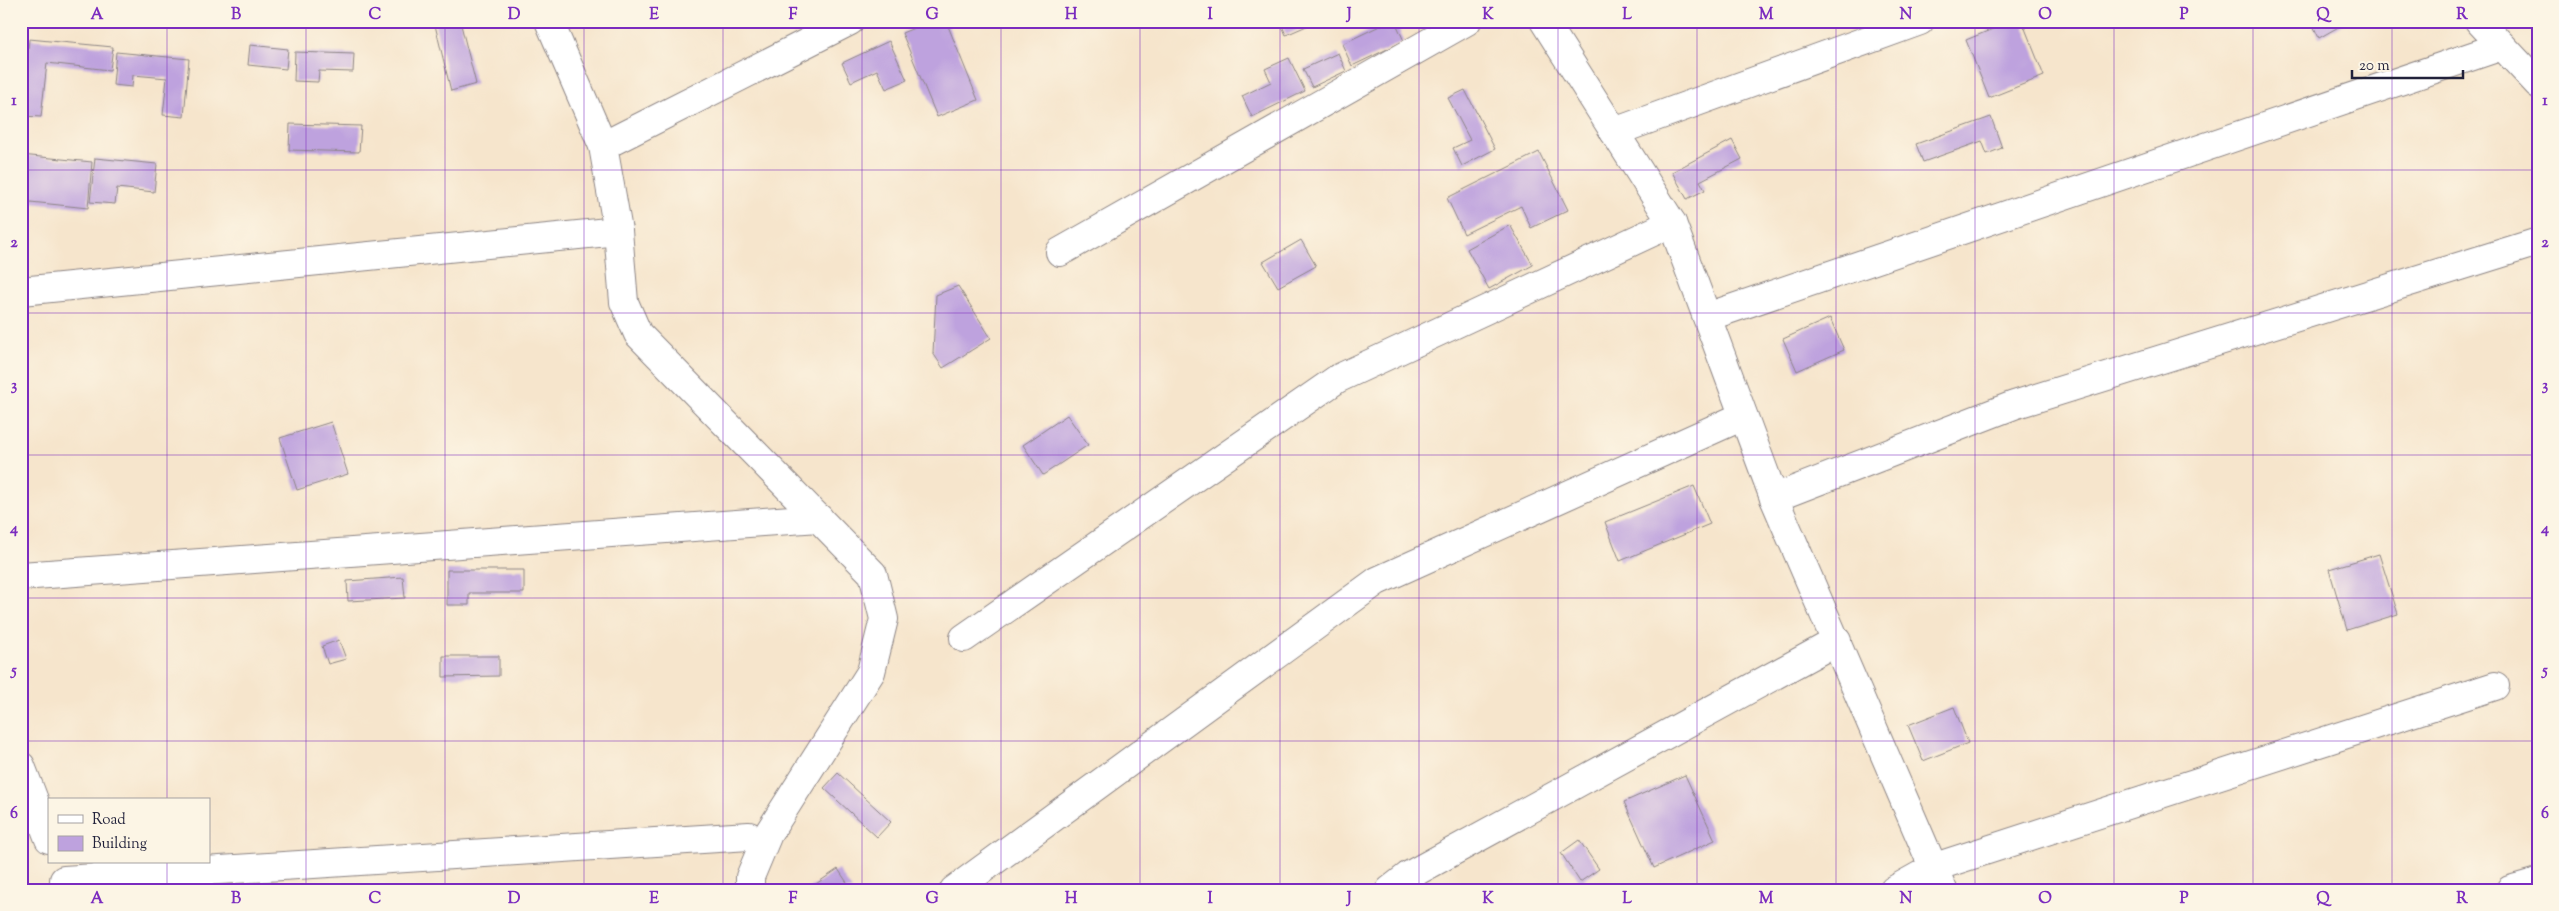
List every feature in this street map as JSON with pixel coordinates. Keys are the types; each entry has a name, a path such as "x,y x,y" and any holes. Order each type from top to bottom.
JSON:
{"street":[{"path":"549,21 603,146 618,231 624,302 638,334 873,574 884,619 872,672 768,834 750,877 750,890"},
{"path":"603,146 850,21"},
{"path":"1060,252 1467,21"},
{"path":"1544,21 1672,223 1774,498 1939,878"},
{"path":"1614,132 1920,21"},
{"path":"2478,21 2538,84"},
{"path":"1706,317 2502,46"},
{"path":"964,638 1338,379 1672,223"},
{"path":"21,291 618,231"},
{"path":"1774,498 2014,404 2538,242"},
{"path":"954,890 1377,581 1743,416"},
{"path":"21,576 819,518"},
{"path":"1390,890 1417,871 1837,641"},
{"path":"1894,890 1939,878 2495,686"},
{"path":"21,766 48,836"},
{"path":"63,877 749,836"},
{"path":"2510,890 2538,882"}],"building":[{"path":"434,21 460,21 476,84 451,91"},
{"path":"931,21 946,21 978,100 937,117 902,33"},
{"path":"1280,21 1318,21 1286,35"},
{"path":"1390,21 1395,21 1404,41 1352,66 1342,44"},
{"path":"2012,21 2022,21 2044,76 1989,98 1966,40"},
{"path":"2311,21 2349,21 2319,38"},
{"path":"2528,21 2538,21 2538,32"},
{"path":"29,39 113,47 110,70 47,63 41,117 22,116"},
{"path":"889,41 907,80 886,89 877,70 851,82 842,63"},
{"path":"250,45 288,49 286,69 248,65"},
{"path":"116,52 189,59 184,117 163,115 167,78 133,75 132,87 113,85"},
{"path":"295,52 354,54 353,72 319,71 318,82 294,81"},
{"path":"1338,53 1346,71 1312,87 1303,69"},
{"path":"1289,58 1305,91 1252,117 1242,96 1271,82 1265,69"},
{"path":"1465,90 1495,149 1462,166 1453,148 1470,140 1448,98"},
{"path":"1991,117 2002,148 1987,154 1982,141 1923,162 1916,144"},
{"path":"290,124 361,126 359,152 289,150"},
{"path":"1732,140 1742,159 1700,181 1705,190 1687,199 1672,172"},
{"path":"1539,152 1568,210 1531,228 1521,206 1464,234 1447,198"},
{"path":"21,155 92,162 88,208 21,201"},
{"path":"95,158 157,164 154,192 117,188 115,204 90,202"},
{"path":"1510,225 1533,265 1489,289 1467,249"},
{"path":"1301,240 1316,266 1278,287 1263,262"},
{"path":"958,286 991,338 943,368 933,353 936,295"},
{"path":"1830,318 1844,350 1797,371 1783,339"},
{"path":"1067,415 1088,445 1043,475 1023,445"},
{"path":"331,422 348,474 297,490 280,438"},
{"path":"1694,486 1710,524 1620,561 1605,522"},
{"path":"2379,554 2398,614 2347,630 2329,569"},
{"path":"447,570 524,570 524,593 469,593 469,605 447,605"},
{"path":"403,577 405,598 348,601 347,581"},
{"path":"339,640 346,659 328,664 322,646"},
{"path":"443,656 499,656 499,676 443,677"},
{"path":"1954,707 1968,743 1923,761 1908,725"},
{"path":"838,773 891,822 877,837 824,788"},
{"path":"1685,775 1715,840 1654,868 1624,802"},
{"path":"1579,840 1599,869 1580,882 1561,853"},
{"path":"838,869 852,890 807,890"}]}
